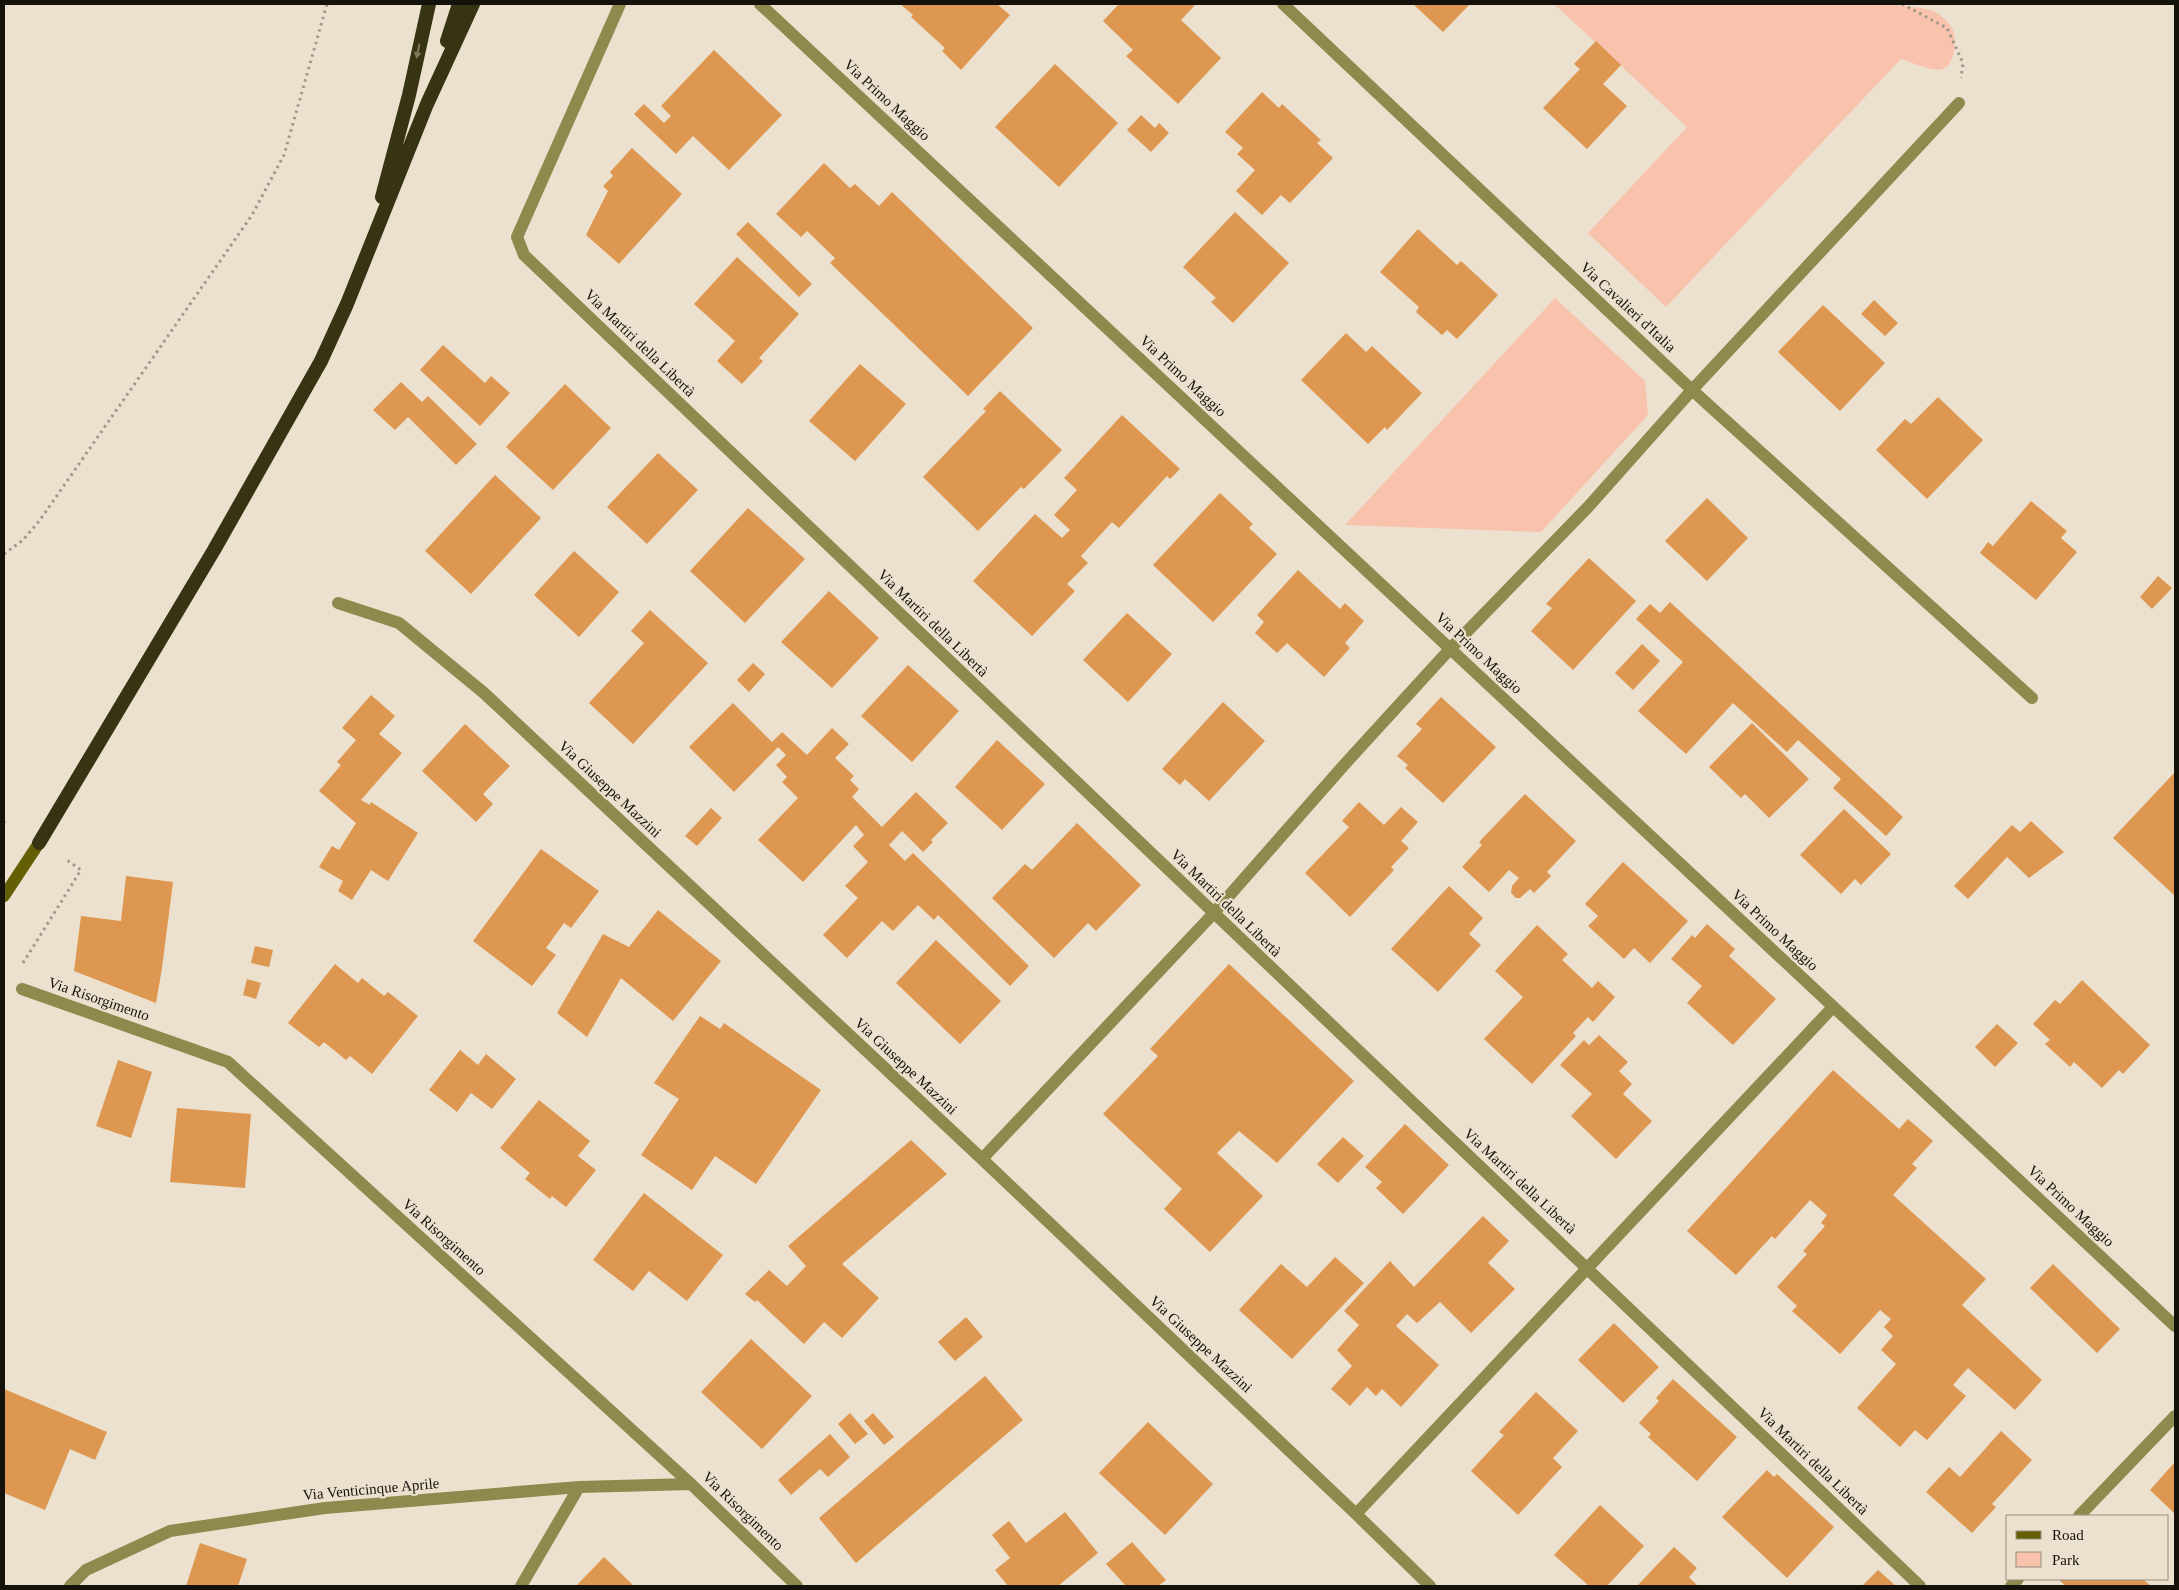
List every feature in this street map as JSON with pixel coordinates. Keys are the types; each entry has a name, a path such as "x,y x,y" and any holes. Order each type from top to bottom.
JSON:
{"highway":[{"path":"367,253 408,95 429,4"},
{"path":"427,104 459,4"},
{"path":"39,844 214,550 321,360 347,304 427,104 472,4"}],"main road":[{"path":"4,896 39,844"}],"street":[{"name":"Via Martiri della Libertà","path":"620,4 518,237 524,255 1213,914 1587,1267 1920,1586"},
{"name":"Via Primo Maggio","path":"760,4 2175,1326"},
{"name":"Via Cavalieri d'Italia","path":"1282,4 1692,390 2032,698"},
{"path":"982,1159 1213,914 1344,765 1450,649 1588,506 1692,390 1959,103"},
{"name":"Via Giuseppe Mazzini","path":"338,602 399,623 484,693 982,1159 1430,1586"},
{"name":"Via Risorgimento","path":"22,989 228,1062 692,1484 797,1586"},
{"path":"1356,1514 1833,1007"},
{"path":"2080,1515 2175,1416"},
{"name":"Via Venticinque Aprile","path":"70,1586 86,1570 170,1531 325,1508 579,1487 692,1484"},
{"path":"521,1586 579,1487"}],"path":[{"path":"4,554 23,540 40,520 252,215 284,155 327,4"},
{"path":"1902,4 1947,28 1963,63 1959,103"},
{"path":"22,989 14,978 81,870 67,860"}],"green space":[{"path":"1554,4 1890,4 1931,10 1940,15 1952,28 1955,45 1953,57 1947,67 1942,69 1927,68 1901,59 1666,307 1588,233 1687,127"},
{"path":"1555,298 1645,381 1648,415 1541,532 1345,525"}],"building":[{"path":"900,4 997,4 1010,15 961,70 942,51 945,48 911,17 913,15"},
{"path":"1119,4 1196,4 1181,20 1221,58 1178,104 1126,56 1133,50 1103,21"},
{"path":"1413,4 1470,4 1443,32"},
{"path":"1596,41 1621,65 1603,84 1627,106 1587,149 1543,108 1580,69 1574,64"},
{"path":"714,50 782,115 729,170 693,136 676,154 634,114 644,104 664,123 671,116 661,106"},
{"path":"1055,64 1118,123 1059,187 995,127"},
{"path":"1262,92 1279,108 1282,104 1321,140 1317,143 1333,158 1290,203 1281,195 1262,215 1236,191 1255,170 1237,154 1243,148 1225,132"},
{"path":"1141,115 1155,128 1159,123 1169,133 1151,152 1127,130"},
{"path":"632,148 682,194 619,264 586,235 608,191 603,186 613,176 610,172"},
{"path":"824,163 850,188 855,184 879,206 892,192 1033,328 968,396 830,263 835,258 807,231 801,237 776,214"},
{"path":"1235,212 1289,263 1233,323 1211,302 1216,298 1183,267"},
{"path":"748,222 812,284 799,297 736,234"},
{"path":"1418,229 1457,265 1461,261 1498,295 1457,339 1447,330 1442,335 1416,312 1419,307 1380,272"},
{"path":"737,257 799,314 759,358 763,361 742,384 717,361 735,341 694,304"},
{"path":"1874,300 1898,323 1885,336 1861,314"},
{"path":"1823,305 1885,363 1840,411 1778,352"},
{"path":"1346,333 1366,352 1372,346 1422,393 1387,430 1385,427 1368,444 1301,380"},
{"path":"443,345 485,383 491,376 510,393 480,426 420,370"},
{"path":"860,364 906,404 855,461 809,421"},
{"path":"401,382 422,402 428,396 477,444 456,465 408,417 395,430 373,410"},
{"path":"565,384 611,428 553,490 506,447"},
{"path":"1000,391 1062,450 1024,489 1021,487 978,531 923,477 986,411 983,409"},
{"path":"1938,397 1983,440 1927,499 1876,450 1905,419 1911,424"},
{"path":"1122,415 1180,469 1170,479 1167,476 1119,528 1112,522 1081,556 1088,563 1067,584 1075,591 1032,636 973,581 1035,514 1062,538 1070,530 1054,515 1077,490 1064,478"},
{"path":"658,453 698,490 647,544 607,507"},
{"path":"495,475 541,518 471,594 425,551"},
{"path":"1220,493 1253,524 1249,528 1277,554 1213,622 1153,565"},
{"path":"1707,498 1748,538 1707,581 1665,541"},
{"path":"2031,501 2067,531 2061,538 2077,552 2036,600 1980,553 1988,542 1993,546"},
{"path":"748,508 805,559 745,623 690,571"},
{"path":"574,551 619,592 579,637 534,595"},
{"path":"1589,558 1636,601 1573,670 1531,631 1552,608 1546,604"},
{"path":"1298,570 1340,609 1345,603 1364,621 1345,643 1350,648 1324,677 1287,643 1277,653 1255,633 1264,622 1257,615"},
{"path":"2158,576 2172,588 2152,609 2140,597"},
{"path":"829,591 879,638 832,688 781,642"},
{"path":"1670,602 1903,817 1886,836 1833,788 1841,779 1798,740 1787,752 1733,703 1686,754 1638,711 1683,662 1636,619 1650,604 1660,613"},
{"path":"650,610 708,663 633,744 589,703 644,643 631,631"},
{"path":"1127,613 1172,654 1128,702 1083,660"},
{"path":"1642,644 1660,661 1633,690 1615,673"},
{"path":"753,663 765,674 749,692 737,680"},
{"path":"908,665 959,711 912,762 861,716"},
{"path":"371,695 395,716 379,734 402,753 361,800 370,805 371,802 418,833 388,881 371,870 352,900 338,891 343,881 319,867 332,846 339,850 356,823 319,791 341,765 337,762 356,740 342,728"},
{"path":"1441,697 1496,747 1443,803 1405,768 1408,765 1397,756 1422,729 1416,724"},
{"path":"1223,702 1265,741 1209,801 1185,779 1180,785 1162,769"},
{"path":"733,703 772,742 782,732 807,755 832,728 849,744 835,758 854,776 850,780 859,789 852,797 882,827 916,792 948,823 931,840 933,842 923,852 902,831 889,845 905,861 913,853 1029,966 1010,986 938,915 934,920 918,905 893,931 882,921 847,958 823,935 858,898 845,886 868,862 853,846 864,835 856,825 803,882 758,840 798,798 782,782 787,777 776,765 786,755 778,747 734,792 689,747"},
{"path":"1752,723 1809,779 1769,818 1745,794 1741,798 1709,767"},
{"path":"465,724 510,766 483,794 493,804 476,822 422,771"},
{"path":"997,740 1045,784 1002,830 955,787"},
{"path":"2175,772 2175,896 2113,838"},
{"path":"1525,794 1576,841 1547,872 1551,876 1534,893 1530,889 1520,898 1516,898 1511,893 1512,886 1519,878 1509,870 1489,892 1462,867 1482,845 1479,842"},
{"path":"1359,802 1384,825 1401,807 1418,822 1401,841 1409,848 1391,867 1394,870 1350,917 1305,873 1349,827 1342,821"},
{"path":"711,808 722,818 697,846 685,836"},
{"path":"1844,809 1891,854 1861,885 1855,879 1841,894 1800,855"},
{"path":"2031,821 2064,852 2029,878 2007,857 1968,899 1954,886 2012,825 2020,832"},
{"path":"1077,823 1141,885 1096,931 1088,923 1054,958 992,898 1025,864 1032,870"},
{"path":"541,849 599,891 571,928 564,923 546,948 556,955 532,986 473,941"},
{"path":"1623,862 1688,921 1650,963 1634,948 1624,959 1588,926 1598,916 1585,904"},
{"path":"126,876 173,882 156,1003 74,971 81,916 121,921"},
{"path":"1449,886 1483,918 1469,934 1481,945 1438,992 1391,949"},
{"path":"658,910 721,961 673,1021 621,978 587,1037 557,1013 603,934 629,947"},
{"path":"1707,924 1735,949 1729,956 1776,999 1733,1045 1687,1003 1702,986 1671,959 1692,935 1695,938"},
{"path":"1537,925 1568,954 1562,960 1592,988 1598,981 1615,997 1593,1022 1588,1017 1573,1033 1576,1036 1532,1084 1484,1039 1523,997 1495,971"},
{"path":"936,940 1001,1001 960,1044 896,983"},
{"path":"255,946 273,950 269,967 251,963"},
{"path":"335,964 358,983 362,978 384,996 388,992 418,1016 372,1074 350,1056 346,1060 324,1042 319,1047 288,1023"},
{"path":"1229,964 1354,1081 1277,1163 1239,1131 1217,1153 1263,1196 1210,1252 1164,1209 1182,1189 1103,1114 1158,1056 1150,1049"},
{"path":"247,979 261,983 256,999 243,995"},
{"path":"2082,980 2150,1045 2123,1074 2119,1070 2102,1088 2074,1062 2070,1067 2045,1044 2050,1040 2033,1024 2055,1000 2060,1004"},
{"path":"700,1016 720,1029 724,1023 821,1090 756,1184 715,1156 692,1190 641,1155 679,1099 654,1083"},
{"path":"1997,1024 2018,1043 1995,1067 1975,1047"},
{"path":"1599,1035 1628,1062 1619,1071 1632,1084 1623,1094 1652,1121 1616,1159 1571,1116 1592,1094 1560,1065 1584,1040 1589,1045"},
{"path":"460,1050 478,1065 486,1054 516,1079 492,1109 471,1093 457,1112 429,1090"},
{"path":"118,1060 152,1072 131,1138 96,1126"},
{"path":"1833,1070 1899,1129 1908,1119 1933,1141 1912,1164 1917,1168 1893,1195 1986,1279 1962,1305 2042,1380 2015,1410 1968,1368 1953,1385 1966,1396 1927,1440 1915,1430 1900,1447 1857,1408 1896,1364 1881,1350 1893,1336 1884,1327 1891,1319 1880,1310 1840,1354 1792,1311 1797,1306 1777,1287 1807,1254 1803,1251 1825,1226 1821,1223 1827,1215 1810,1200 1775,1239 1772,1236 1736,1275 1687,1231"},
{"path":"539,1100 590,1141 578,1156 596,1170 566,1207 552,1196 550,1199 525,1179 530,1173 500,1148"},
{"path":"177,1108 251,1114 245,1188 170,1182"},
{"path":"1405,1124 1449,1165 1403,1214 1376,1188 1382,1182 1365,1167"},
{"path":"1343,1137 1364,1156 1338,1183 1317,1164"},
{"path":"911,1140 947,1174 842,1264 879,1298 842,1338 824,1322 804,1344 757,1300 755,1302 745,1294 769,1270 787,1286 806,1266 788,1246"},
{"path":"644,1193 723,1255 687,1301 649,1271 633,1291 593,1260"},
{"path":"1483,1216 1509,1241 1488,1263 1515,1289 1471,1333 1440,1302 1417,1323 1407,1314 1396,1326 1439,1365 1401,1407 1382,1389 1376,1396 1367,1387 1350,1406 1331,1389 1352,1366 1337,1350 1359,1325 1344,1311 1390,1261 1414,1287"},
{"path":"1335,1257 1364,1283 1292,1359 1239,1310 1281,1264 1307,1287"},
{"path":"2053,1264 2120,1329 2097,1353 2030,1288"},
{"path":"966,1317 983,1337 955,1361 938,1342"},
{"path":"1614,1323 1659,1367 1623,1403 1578,1360"},
{"path":"751,1339 812,1396 762,1449 701,1392"},
{"path":"985,1376 1023,1420 856,1563 819,1518"},
{"path":"1673,1379 1737,1437 1697,1481 1648,1437 1651,1434 1639,1423 1659,1401 1656,1398"},
{"path":"4,1389 107,1432 95,1460 70,1449 45,1510 4,1493"},
{"path":"1536,1392 1578,1431 1553,1458 1562,1467 1518,1515 1471,1471 1504,1435 1499,1432"},
{"path":"850,1413 868,1434 855,1444 838,1424"},
{"path":"873,1413 894,1437 884,1445 864,1421"},
{"path":"1148,1422 1213,1484 1165,1535 1099,1473"},
{"path":"2001,1431 2032,1460 1992,1504 1996,1507 1972,1533 1926,1492 1949,1467 1960,1477"},
{"path":"830,1434 850,1457 828,1477 820,1469 791,1495 778,1480"},
{"path":"2175,1462 2175,1514 2150,1490"},
{"path":"1767,1470 1774,1477 1777,1474 1834,1527 1787,1578 1722,1517"},
{"path":"1600,1505 1644,1546 1607,1586 1589,1586 1554,1555"},
{"path":"1065,1512 1098,1553 1058,1586 1008,1586 995,1570 1010,1558 992,1535 1009,1521 1026,1543"},
{"path":"1132,1542 1166,1580 1158,1586 1126,1586 1106,1564"},
{"path":"200,1543 247,1559 238,1586 186,1586"},
{"path":"1674,1547 1697,1568 1689,1577 1698,1586 1637,1586"},
{"path":"604,1557 634,1586 576,1586"},
{"path":"1878,1570 1896,1586 1862,1586"},
{"path":"2059,1580 2144,1580 2151,1586 2066,1586"}]}
